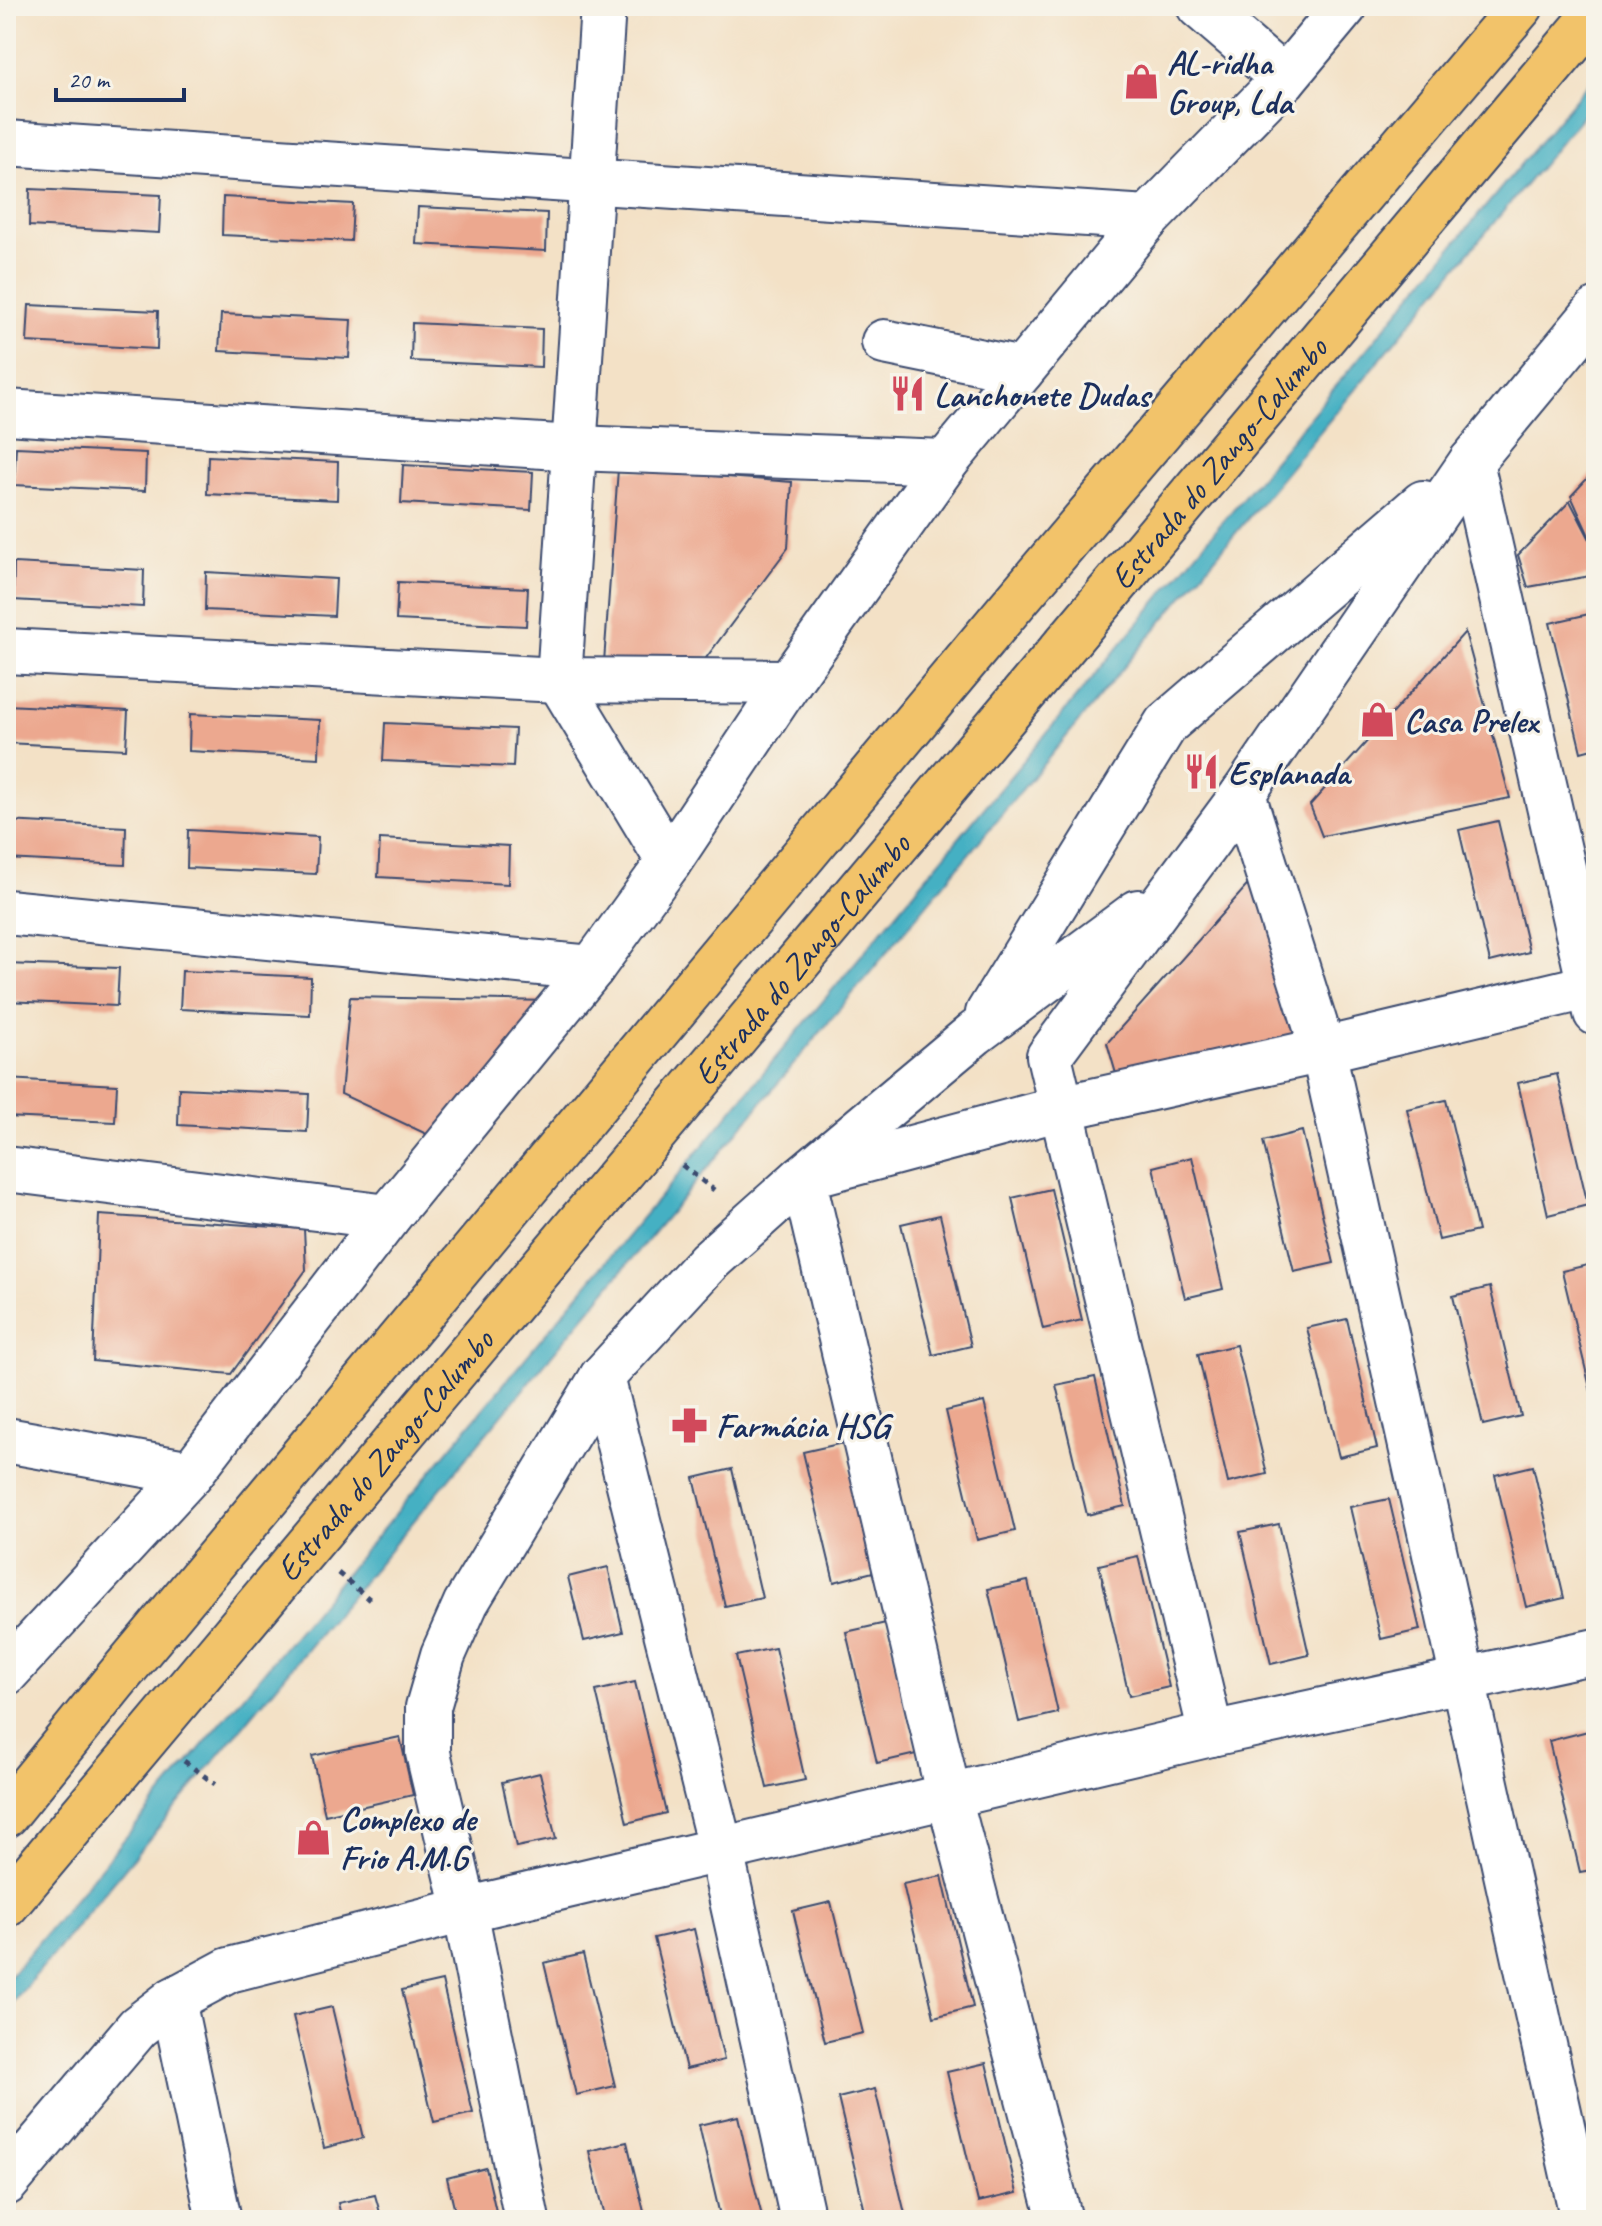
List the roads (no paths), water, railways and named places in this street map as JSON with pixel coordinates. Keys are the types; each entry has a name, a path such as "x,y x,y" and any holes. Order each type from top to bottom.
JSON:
{"main road":[{"name":"Estrada do Zango-Calumbo","path":"6,1815 1009,609 1521,6"},
{"name":"Estrada do Zango-Calumbo","path":"6,1905 1438,197 1596,13"}],"street":[{"path":"603,6 559,680 669,862"},
{"path":"1199,6 1284,79"},
{"path":"6,1673 191,1473 388,1217 592,968 669,862 789,682 946,462 1148,218 1284,79 1345,6"},
{"path":"6,143 1148,218"},
{"path":"1211,1734 1049,1056 1243,794 1471,462 1595,316"},
{"path":"884,342 1022,370"},
{"path":"6,412 575,448 946,462"},
{"path":"803,1177 1061,1108 1323,1050 1594,996 1471,462"},
{"path":"975,1033 1166,724 1471,462"},
{"path":"6,651 559,680 789,682"},
{"path":"1243,794 1323,1050 1583,2220"},
{"path":"527,2220 465,1910 428,1753 428,1707 443,1655 466,1603 602,1377 708,1262 803,1177 975,1033 1173,887"},
{"path":"6,912 592,968"},
{"path":"6,1169 388,1217"},
{"path":"803,1177 949,1797 1060,2220"},
{"path":"602,1377 721,1851 803,2220"},
{"path":"6,1440 191,1473"},
{"path":"6,2183 138,2027 173,2000 229,1970 465,1910 1211,1734 1596,1651"},
{"path":"173,2000 219,2220"}],"water":[{"path":"1596,74 1596,100 6,2011 6,1981"}],"place":[{"name":"AL-ridha Group, Lda","path":"1141,82"},
{"name":"Lanchonete Dudas","path":"908,394"},
{"name":"Casa Prelex","path":"1378,720"},
{"name":"Esplanada","path":"1202,772"},
{"name":"Farmácia HSG","path":"690,1425"},
{"name":"Complexo de Frio A.M.G","path":"314,1838"}]}
